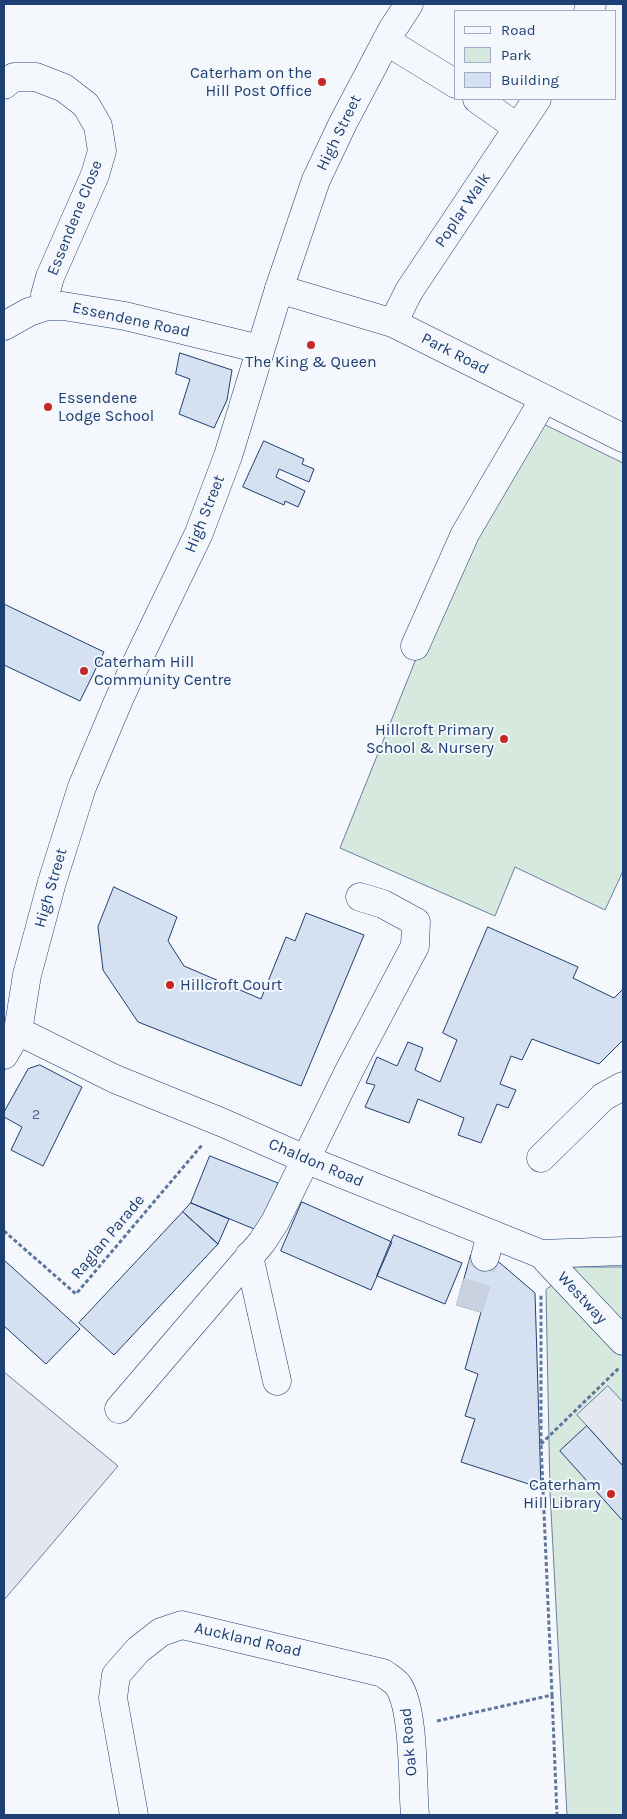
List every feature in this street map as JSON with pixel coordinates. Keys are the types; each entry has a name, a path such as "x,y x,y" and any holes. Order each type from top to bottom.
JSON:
{"street":[{"name":"High Street","path":"18,1031 27,975 52,882 82,787 120,696 199,533 228,456 279,289 316,180 342,123 386,41 409,4"},
{"path":"386,41 454,83"},
{"name":"Essendene Close","path":"4,84 14,77 36,77 64,88 86,106 98,126 102,151 95,175 50,277 45,295 47,306"},
{"path":"478,100 518,128"},
{"name":"Poplar Walk","path":"393,323 409,291 536,100"},
{"name":"Park Road","path":"279,289 393,323 623,438"},
{"name":"Essendene Road","path":"4,326 29,312 47,306 63,306 125,316 260,349"},
{"path":"415,646 465,534 544,399"},
{"path":"119,1409 262,1242 276,1222 305,1159 415,946 416,922 383,904 360,897"},
{"path":"4,1055 18,1031"},
{"name":"Chaldon Road","path":"18,1031 115,1079 221,1122 305,1159 488,1246 541,1254 623,1251"},
{"path":"541,1158 603,1097 623,1086"},
{"name":"Westway","path":"541,1254 623,1341"},
{"path":"249,1256 277,1381"},
{"name":"Auckland Road","path":"134,1815 113,1698 116,1675 138,1650 161,1632 182,1625 359,1667"},
{"name":"Oak Road","path":"359,1667 383,1673 397,1684 405,1701 409,1727 415,1815"}],"path":[{"name":"Raglan Parade","path":"4,1231 76,1294 221,1122"},
{"path":"541,1254 541,1444 557,1815"},
{"path":"541,1444 623,1364"},
{"path":"409,1727 552,1695"}],"green space":[{"path":"527,416 623,463 623,871 605,910 515,867 495,916 340,848 428,629"},
{"path":"575,1267 623,1267 623,1815 567,1815 550,1492 546,1290"}],"shaded area":[{"path":"4,1372 118,1466 4,1600"},
{"name":"Caterham Hill Library","path":"608,1386 623,1402 623,1466 577,1415"}],"building":[{"path":"180,353 232,370 227,400 214,428 179,414 190,379 176,374"},
{"path":"264,441 304,459 302,464 314,469 309,482 279,469 276,477 305,491 298,507 285,501 284,505 243,487"},
{"path":"4,604 104,652 80,701 4,665"},
{"name":"Hillcroft Court","path":"114,887 177,917 168,941 184,966 261,999 286,937 295,941 306,913 364,935 301,1086 138,1022 103,970 98,927"},
{"path":"488,927 578,967 573,978 614,998 623,989 623,1040 599,1064 532,1039 522,1060 511,1056 500,1084 516,1090 508,1108 497,1104 481,1143 458,1135 464,1118 418,1099 409,1123 365,1107 375,1085 366,1083 377,1057 397,1066 408,1042 423,1048 415,1070 440,1082 457,1040 443,1033"},
{"path":"40,1065 82,1087 43,1166 11,1150 22,1127 4,1117 4,1112 28,1069"},
{"path":"210,1156 278,1183 259,1231 191,1203"},
{"path":"302,1202 392,1242 371,1290 281,1251"},
{"path":"191,1203 229,1219 218,1244 183,1212"},
{"path":"183,1212 218,1244 114,1355 79,1323"},
{"path":"394,1235 462,1263 445,1304 377,1276"},
{"path":"471,1255 485,1257 500,1263 535,1293 541,1488 461,1462 475,1419 465,1416 478,1374 465,1369 481,1312 457,1305"},
{"path":"4,1260 80,1329 46,1364 4,1326"},
{"name":"Caterham Hill Library","path":"587,1426 623,1466 623,1521 560,1451"}],"tunnel":[{"path":"469,1309 485,1257"}],"place":[{"name":"Caterham on the Hill Post Office","path":"322,82"},
{"name":"The King & Queen","path":"311,345"},
{"name":"Essendene Lodge School","path":"48,407"},
{"name":"Caterham Hill Community Centre","path":"84,671"},
{"name":"Hillcroft Primary School & Nursery","path":"504,739"},
{"name":"Hillcroft Court","path":"170,985"},
{"name":"Caterham Hill Library","path":"611,1494"}]}
